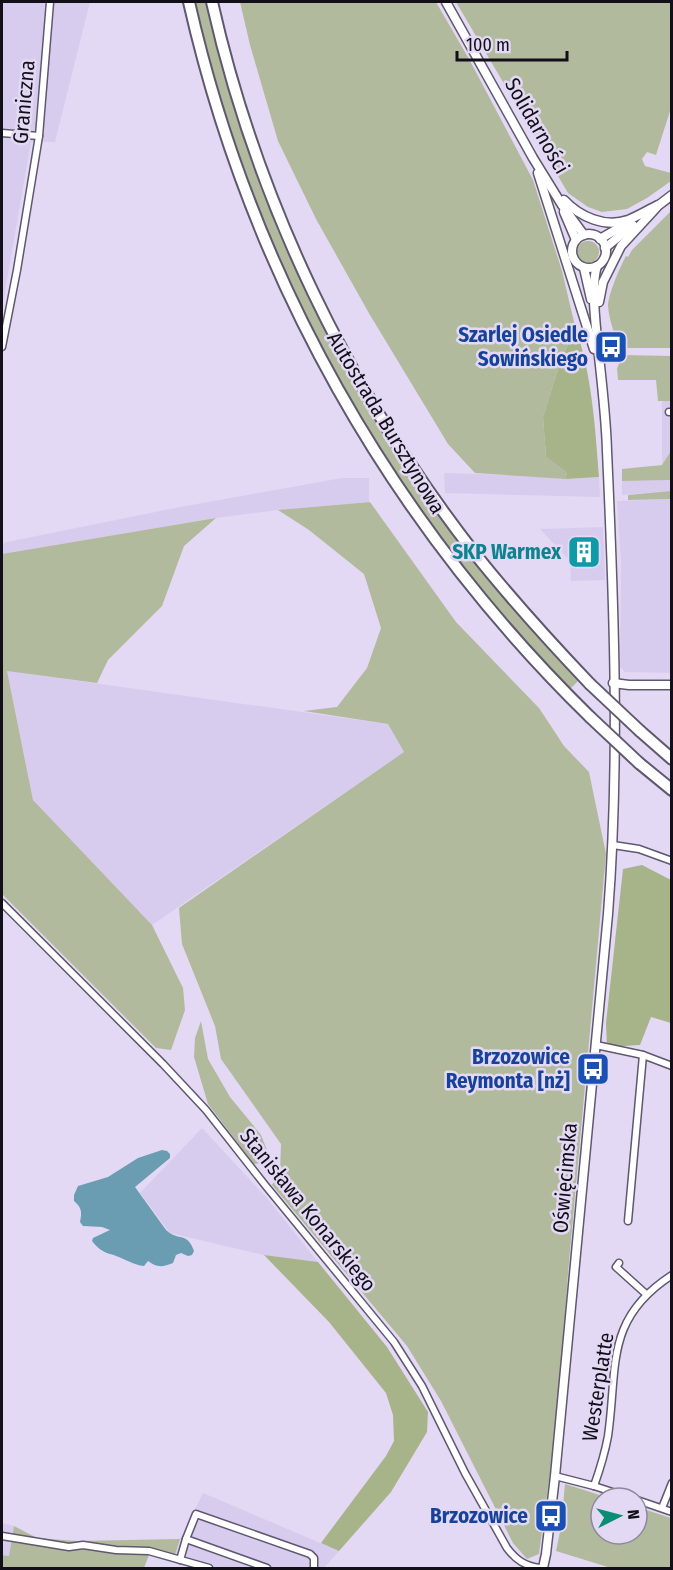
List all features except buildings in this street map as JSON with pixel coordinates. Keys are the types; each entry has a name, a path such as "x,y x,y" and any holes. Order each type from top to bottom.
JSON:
{"highway":[{"name":"Autostrada Bursztynowa","path":"189,2 214,99 256,218 310,338 374,451 458,571 511,635 590,717 672,790"},
{"name":"Autostrada Bursztynowa","path":"212,2 244,121 278,213 327,320 393,436 437,502 498,583 590,684 672,759"}],"street":[{"name":"Graniczna","path":"2,347 39,136 50,2"},
{"name":"Solidarności","path":"446,2 580,238"},
{"path":"2,133 39,136"},
{"path":"533,158 600,370"},
{"path":"544,176 574,210 602,222 629,219 658,205"},
{"path":"605,248 672,195"},
{"path":"600,239 658,205"},
{"path":"595,317 603,282 621,246 658,205"},
{"path":"597,266 584,268 579,266 572,256 573,245 580,238 594,235 600,239 605,248 604,258 597,266 595,273 595,317 600,370"},
{"path":"584,268 595,317"},
{"name":"Oświęcimska","path":"541,1569 549,1535 555,1476 613,845 613,683 607,448 600,370"},
{"path":"613,683 672,685"},
{"path":"613,845 639,849 672,861"},
{"name":"Stanisława Konarskiego","path":"2,903 206,1110 394,1341 422,1386 464,1470 507,1548 521,1563 541,1569"},
{"path":"596,1045 643,1055 672,1066"},
{"path":"628,1221 643,1055"},
{"path":"619,1263 616,1267 646,1294"},
{"name":"Westerplatte","path":"594,1486 608,1437 621,1333 636,1306 646,1294 672,1275"},
{"path":"555,1476 594,1486"},
{"path":"662,1508 672,1483"},
{"path":"649,1504 672,1512"},
{"path":"180,1560 196,1514 310,1554 314,1558 314,1569"},
{"path":"2,1536 69,1547 83,1545 116,1550 149,1551 209,1569"},
{"path":"186,1539 267,1569"}],"shaded area":[{"path":"2,2 90,2 55,142 31,142 2,309"},
{"path":"662,401 671,401 671,451 662,465"},
{"path":"444,473 565,479 599,477 600,497 445,493"},
{"path":"342,478 369,478 369,502 216,518 2,554 2,543 180,507"},
{"path":"671,480 671,491 622,495 622,481"},
{"path":"671,499 671,673 625,672 620,667 621,563 617,501"},
{"path":"603,527 605,580 571,581 570,561 540,529"},
{"path":"7,671 388,724 404,752 152,925 33,800"},
{"path":"202,1128 267,1198 318,1262 264,1255 170,1233 140,1193"},
{"path":"203,1493 339,1551 324,1568 209,1568 174,1558 180,1539"},
{"path":"2,1523 14,1526 9,1556 2,1555"}],"green space":[{"path":"195,2 206,2 224,73 244,135 277,224 308,293 387,436 579,680 570,689 503,616 456,559 389,463 317,339 258,208 213,72"},
{"path":"240,2 436,2 533,180 562,271 575,326 543,417 546,457 567,473 565,479 475,473 448,444 370,315 316,219 278,141"},
{"path":"456,2 671,2 671,108 656,155 647,152 642,159 645,166 671,173 671,181 627,209 602,212 588,207 568,193"},
{"path":"671,211 671,348 619,348 608,306 615,281 626,256 628,257 632,250"},
{"path":"588,241 596,244 599,252 596,260 588,263 580,260 577,252 580,244"},
{"path":"575,326 589,381 599,477 565,479 567,473 546,457 543,417"},
{"path":"622,355 671,356 671,401 658,401 656,380 618,380 617,369"},
{"path":"671,451 671,480 622,481 622,469 662,465"},
{"path":"671,491 671,499 628,500 628,495"},
{"path":"370,502 456,622 539,708 564,746 589,772 606,854 568,1273 558,1414 539,1554 527,1559 513,1543 441,1401 407,1346 272,1185 280,1172 281,1144 221,1059 215,1026 182,944 179,908 404,752 388,724 304,711 337,707 367,668 381,628 364,574 309,530 278,510"},
{"path":"216,518 184,546 162,606 108,660 97,683 7,671 33,800 152,925 183,988 185,1010 171,1050 156,1048 2,894 2,554"},
{"path":"642,865 671,880 671,1023 651,1017 640,1045 607,1047 606,1023 623,869"},
{"path":"201,1021 208,1059 230,1097 261,1135 267,1150 263,1163 254,1164 208,1104 194,1057 195,1038"},
{"path":"264,1255 318,1262 387,1347 428,1412 427,1432 391,1492 339,1551 321,1543 386,1456 394,1441 393,1415 386,1393 329,1322"},
{"path":"565,1484 589,1492 589,1546 649,1546 649,1511 671,1518 671,1568 611,1568 556,1551"},
{"path":"14,1526 37,1538 77,1541 180,1539 174,1558 149,1555 144,1568 2,1568 2,1555 9,1556"}],"water":[{"path":"162,1150 170,1154 170,1158 135,1187 166,1230 189,1241 194,1251 188,1256 181,1253 176,1255 173,1263 157,1266 148,1261 144,1266 106,1253 92,1241 93,1238 110,1230 83,1226 80,1222 81,1210 74,1201 74,1195 78,1186 108,1177 138,1158"}],"place":[{"name":"Szarlej Osiedle Sowińskiego","path":"611,347"},
{"name":"SKP Warmex","path":"584,552"},
{"name":"Brzozowice Reymonta [nż]","path":"593,1069"},
{"name":"Brzozowice","path":"551,1516"}]}
